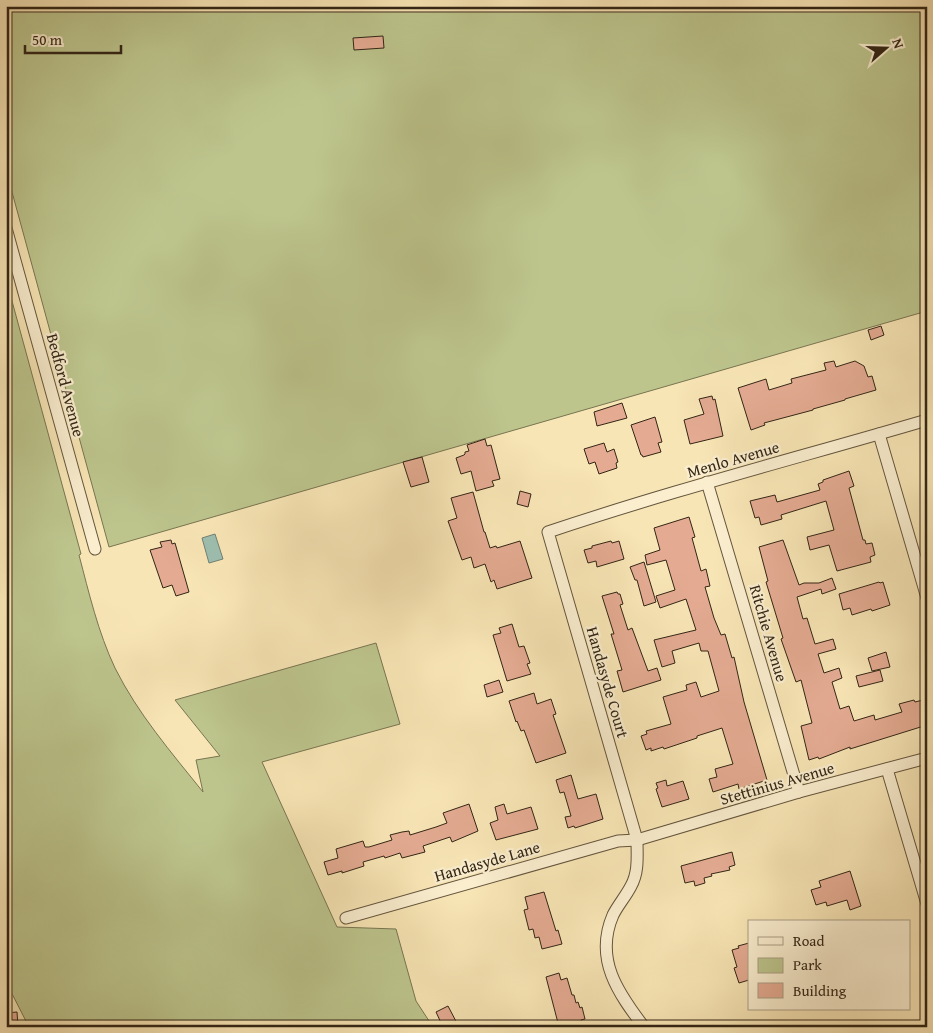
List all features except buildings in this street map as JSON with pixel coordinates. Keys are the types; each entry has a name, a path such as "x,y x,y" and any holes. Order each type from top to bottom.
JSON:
{"street":[{"name":"Bedford Avenue","path":"6,228 95,549"},
{"name":"Menlo Avenue","path":"548,532 577,521 707,482 927,420"},
{"path":"879,434 927,598"},
{"name":"Ritchie Avenue","path":"707,482 799,792"},
{"name":"Handasyde Court","path":"548,532 637,840 637,865 633,884 614,915 606,940 606,956 610,973 625,1003 644,1027"},
{"name":"Stettinius Avenue","path":"637,840 799,792 927,758"},
{"path":"888,769 927,904"},
{"name":"Handasyde Lane","path":"346,918 618,841 637,840"}],"green space":[{"path":"6,6 927,6 927,311 109,547 6,170"},
{"path":"6,279 81,554 79,555 90,598 104,640 115,668 134,701 203,792 196,760 220,756 175,700 376,643 400,724 262,762 337,927 396,929 416,1001 433,1027 116,1027 106,1022 95,1027 29,1027 6,982"}],"shaded area":[{"path":"215,534 223,559 209,563 202,538"}]}
